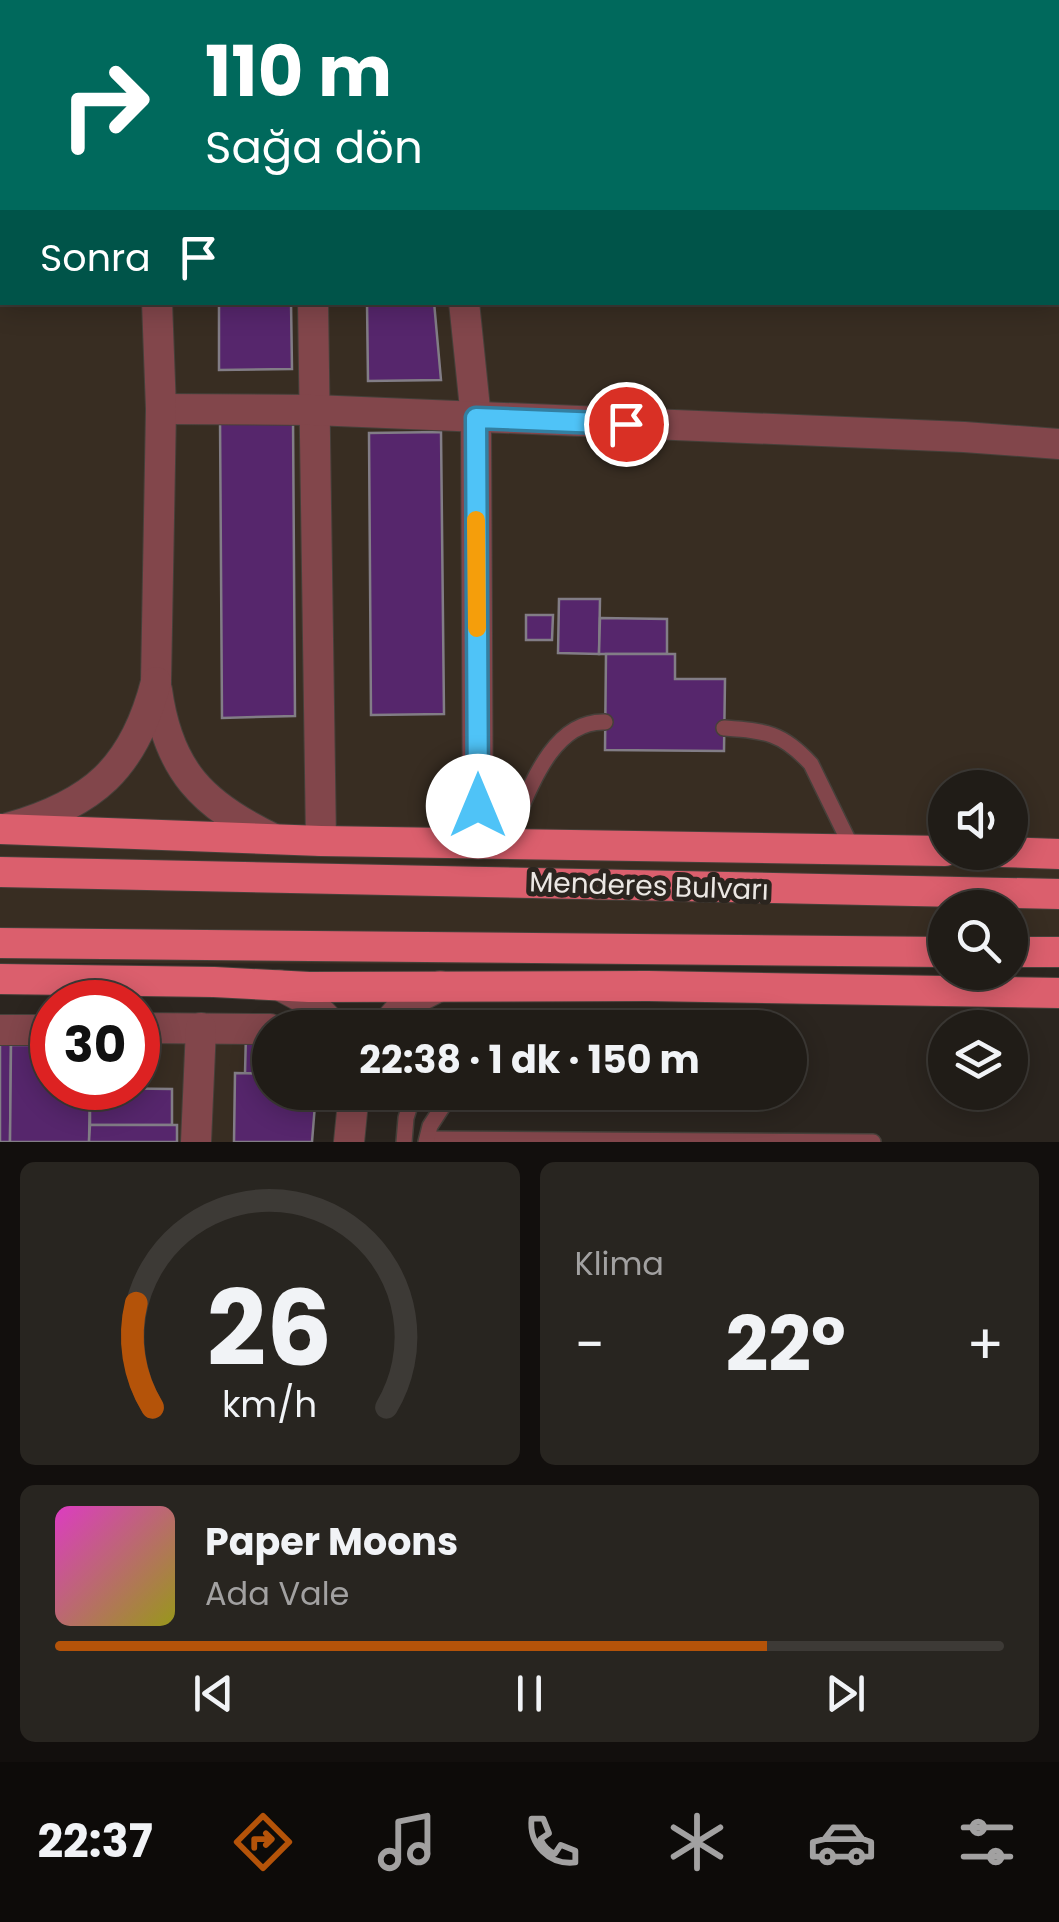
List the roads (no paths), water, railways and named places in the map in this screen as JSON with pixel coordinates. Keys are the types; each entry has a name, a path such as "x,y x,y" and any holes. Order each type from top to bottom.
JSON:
{"main road":[{"path":"2,829 321,842 928,852"},
{"path":"321,842 479,880"},
{"path":"1028,853 1059,854"},
{"name":"Menderes Bulvarı","path":"0,872 1059,894"},
{"path":"0,943 928,952"},
{"path":"688,951 817,989"},
{"path":"1028,952 1059,952"},
{"path":"0,978 279,985 1059,993"}],"street":[{"path":"157,305 160,409 156,682 169,747 186,775 237,822 274,839"},
{"path":"313,305 321,842"},
{"path":"464,305 476,418 492,844 479,880"},
{"path":"160,409 314,410 1059,444"},
{"path":"2,829 37,820 64,807 118,766 146,722 156,682"},
{"path":"853,850 876,891"},
{"path":"279,985 318,1010"},
{"path":"399,1010 440,986"},
{"path":"160,1028 252,1029"},
{"path":"196,1142 201,1028"},
{"path":"0,1030 30,1030"},
{"path":"349,1142 352,1110"}],"lane":[{"path":"492,844 563,736 594,722 605,722"},
{"path":"724,728 762,730 778,736 802,754 853,850"},
{"path":"404,1142 408,1110"},
{"path":"440,1110 427,1140 873,1142"}]}
